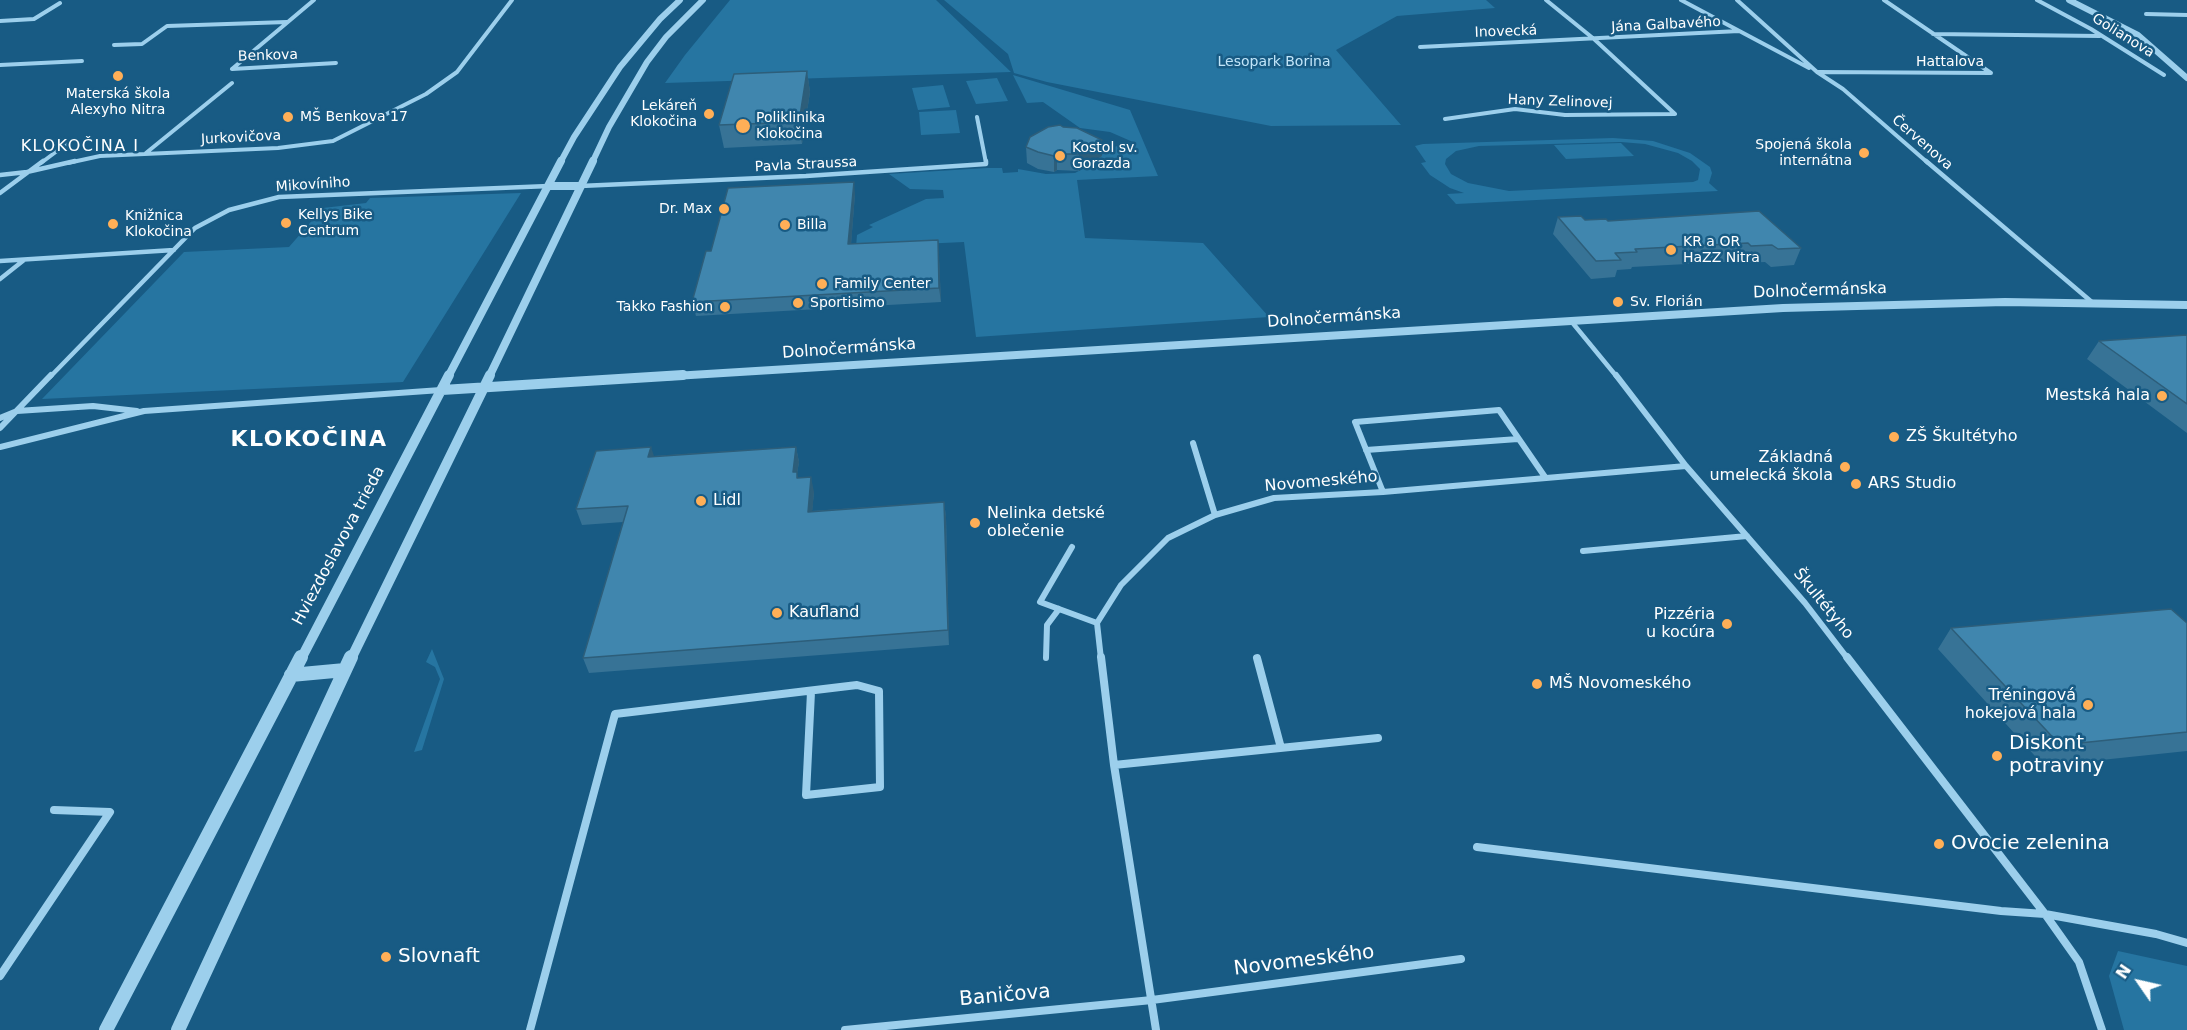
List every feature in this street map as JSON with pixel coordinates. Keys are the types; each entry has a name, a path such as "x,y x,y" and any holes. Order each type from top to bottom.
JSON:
{"street":[{"name":"Benkova","path":"314,0 232,69 336,63"},
{"name":"Jurkovičova","path":"0,175 27,172 100,156 278,148 333,141 426,94 457,72 512,0"},
{"name":"Hviezdoslavova trieda","path":"106,1030 574,137 620,66 660,19 680,0"},
{"path":"178,1030 345,670 484,388 580,186 636,79 666,37 702,0"},
{"name":"Inovecká","path":"1546,0 1594,39 1675,114"},
{"name":"Jána Galbavého","path":"1681,0 1817,72"},
{"name":"Červenova","path":"1737,0 1817,72 1843,89 2093,303"},
{"name":"Hattalova","path":"1817,72 1991,73 1884,0"},
{"name":"Golianova","path":"2037,0 2164,75"},
{"name":"Golianova","path":"2069,0 2138,35 2187,78"},
{"path":"0,21 34,20 60,3"},
{"path":"2146,14 2187,15"},
{"path":"114,45 142,44 167,26 287,22"},
{"name":"Jána Galbavého","path":"1594,39 1739,31"},
{"path":"1933,34 2100,36"},
{"name":"Inovecká","path":"1420,47 1594,39"},
{"path":"0,65 82,61"},
{"name":"Benkova","path":"145,153 232,84"},
{"name":"Hany Zelinovej","path":"1446,118 1515,109 1565,115 1675,114"},
{"name":"Pavla Straussa","path":"580,186 806,176 986,164 977,117"},
{"name":"Jurkovičova","path":"0,193 69,142"},
{"path":"549,186 580,186"},
{"name":"Mikovíniho","path":"0,428 195,228 228,210 279,197 549,186"},
{"path":"0,261 175,250"},
{"path":"0,279 25,260"},
{"name":"Dolnočermánska","path":"442,390 1570,320 1865,304 2187,305"},
{"name":"Škultétyho","path":"1570,320 1686,466 1805,603 2045,914 2079,962 2102,1030"},
{"name":"Mikovíniho","path":"0,418 17,411 93,406 144,411 442,390"},
{"path":"1383,492 1355,422 1498,410 1545,477"},
{"name":"Mikovíniho","path":"0,447 144,411"},
{"path":"1366,450 1518,439"},
{"path":"1193,443 1215,515"},
{"name":"Novomeského","path":"1097,623 1121,585 1168,538 1215,515 1275,498 1383,492 1686,466"},
{"path":"1583,551 1747,536"},
{"path":"1072,547 1040,602 1097,623 1114,765 1156,1030"},
{"path":"1046,658 1047,625 1059,609"},
{"path":"1257,658 1281,748"},
{"path":"291,675 345,670"},
{"path":"530,1030 615,714 857,685 879,690 880,787 806,795 811,692"},
{"path":"1114,765 1378,738"},
{"path":"0,976 110,812 54,810"},
{"path":"1477,847 2001,911 2045,914 2156,934 2187,943"},
{"name":"Novomeského","path":"1152,1000 1461,959"},
{"name":"Baničova","path":"845,1030 1152,1000"}],"green space":[{"path":"730,0 936,0 1011,72 665,83"},
{"name":"Lesopark Borina","path":"944,0 1486,0 1495,8 1397,16 1336,50 1401,125 1271,126 1047,82 1014,73 1008,54"},
{"path":"1013,75 1130,110 1158,176 1077,180 1085,238 1203,243 1269,317 976,337 964,242 856,247 857,235 873,227 869,225 926,199 944,198 943,190 910,189 889,174 987,168 1002,168 1003,173 1018,172 1018,169 1046,174 1075,173 1094,163 1102,150 1133,142 1110,132 1080,128 1043,102 1027,103"},
{"path":"997,78 1008,101 976,104 966,81"},
{"path":"943,85 950,107 918,110 912,88"},
{"path":"956,110 960,133 921,135 919,112"},
{"path":"1613,138 1653,141 1690,153 1710,167 1712,173 1709,183 1718,191 1456,204 1447,194 1464,193 1450,188 1430,175 1421,163 1426,162 1415,146","holes":["1621,142 1645,144 1678,153 1692,161 1700,169 1698,180 1509,191 1468,183 1451,174 1445,164 1446,159 1456,151 1479,146"]},
{"path":"1621,143 1634,156 1566,159 1554,145"},
{"path":"521,193 403,382 42,399 184,252 289,247 323,208 366,203 370,198"},
{"path":"432,649 444,679 422,750 414,752 440,679 435,667 426,662"},
{"path":"2118,951 2187,966 2187,1030 2124,1030 2109,976"}],"building":[{"path":"807,71 799,122 719,125 734,74"},
{"path":"1060,125 1077,128 1102,140 1079,154 1054,156 1026,147 1030,137 1048,127"},
{"path":"854,182 848,244 938,240 939,288 692,302 706,251 711,251 728,188"},
{"path":"1759,211 1801,248 1778,249 1772,245 1751,246 1748,243 1635,249 1637,252 1615,253 1621,260 1596,261 1558,217 1581,216 1585,220 1606,219 1608,221"},
{"path":"2187,335 2187,404 2099,341"},
{"name":"Kaufland","path":"651,447 648,457 796,447 793,472 797,472 797,478 811,477 808,512 944,502 948,630 583,658 628,506 576,509 596,451"},
{"name":"Tréningová hokejová hala","path":"2171,609 2187,623 2187,732 2060,745 1951,628"}],"place":[{"name":"Materská škola Alexyho Nitra","path":"118,76"},
{"name":"Lekáreň Klokočina","path":"709,114"},
{"name":"MŠ Benkova 17","path":"288,117"},
{"name":"Poliklinika Klokočina","path":"743,126"},
{"name":"Spojená škola internátna","path":"1864,153"},
{"name":"Kostol sv. Gorazda","path":"1060,156"},
{"name":"Dr. Max","path":"724,209"},
{"name":"Kellys Bike Centrum","path":"286,223"},
{"name":"Knižnica Klokočina","path":"113,224"},
{"name":"Billa","path":"785,225"},
{"name":"KR a OR HaZZ Nitra","path":"1671,250"},
{"name":"Family Center","path":"822,284"},
{"name":"Sv. Florián","path":"1618,302"},
{"name":"Sportisimo","path":"798,303"},
{"name":"Takko Fashion","path":"725,307"},
{"name":"Mestská hala","path":"2162,396"},
{"name":"ZŠ Škultétyho","path":"1894,437"},
{"name":"Základná umelecká škola","path":"1845,467"},
{"name":"ARS Studio","path":"1856,484"},
{"name":"Lidl","path":"701,501"},
{"name":"Nelinka detské oblečenie","path":"975,523"},
{"name":"Kaufland","path":"777,613"},
{"name":"Pizzéria u kocúra","path":"1727,624"},
{"name":"MŠ Novomeského","path":"1537,684"},
{"name":"Tréningová hokejová hala","path":"2088,705"},
{"name":"Diskont potraviny","path":"1997,756"},
{"name":"Ovocie zelenina","path":"1939,844"},
{"name":"Slovnaft","path":"386,957"}],"district":[{"name":"KLOKOČINA I","path":"80,147"},
{"name":"KLOKOČINA","path":"309,440"}]}
